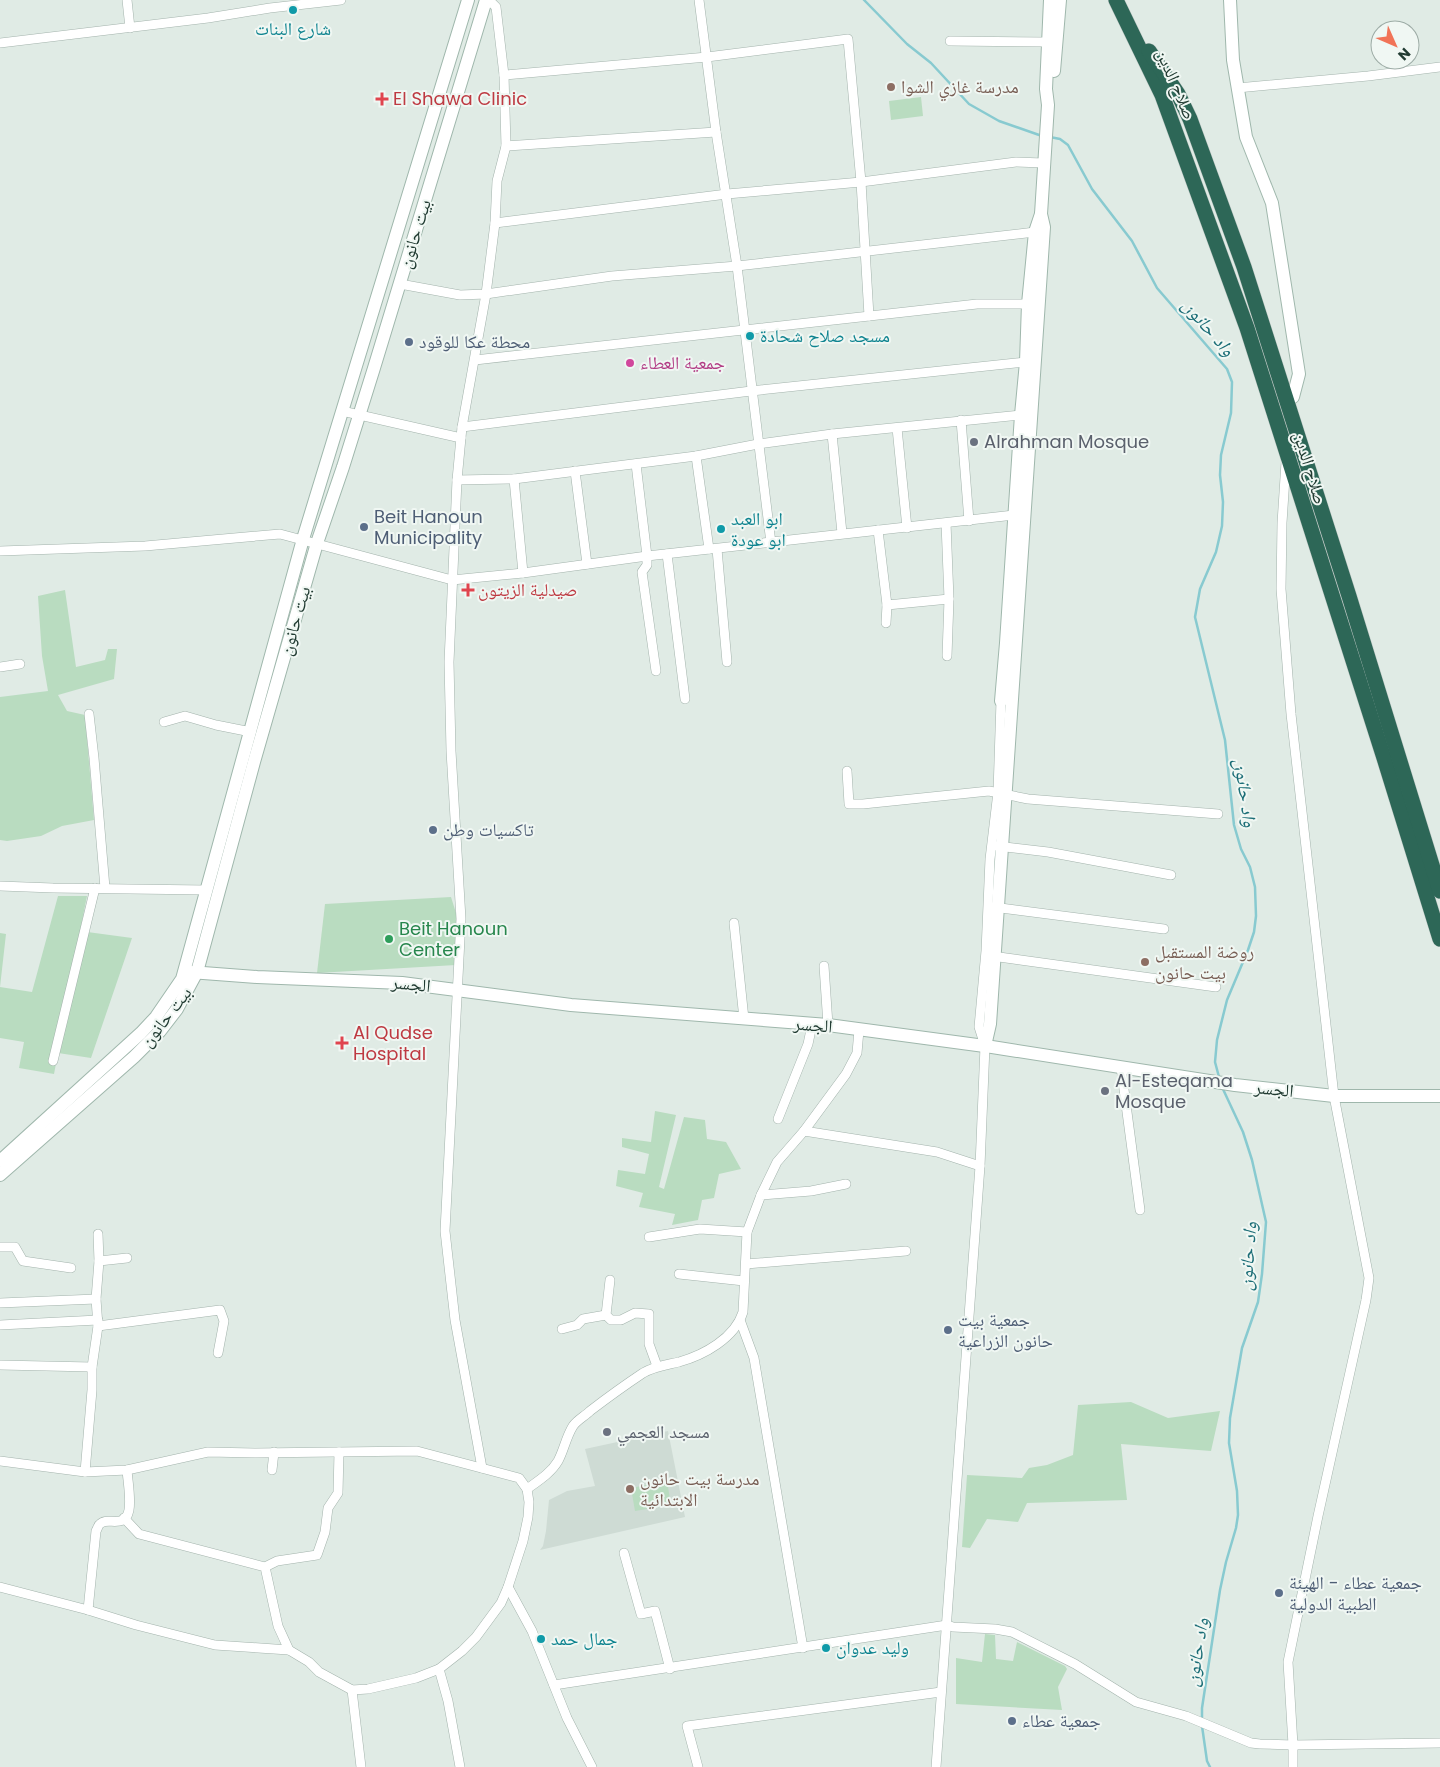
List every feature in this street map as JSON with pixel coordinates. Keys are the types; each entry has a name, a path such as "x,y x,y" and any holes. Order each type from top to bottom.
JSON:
{"highway":[{"name":"صلاح الدين","path":"1116,0 1162,95 1247,328 1440,939"},
{"name":"صلاح الدين","path":"1124,15 1178,94 1190,119 1244,266 1349,596 1440,892"}],"street":[{"path":"127,0 130,28"},
{"path":"0,43 341,0"},
{"name":"بيت حانون","path":"0,1161 141,1033 156,1017 182,979 191,972 206,890 303,539 468,0"},
{"path":"482,1468 455,1320 445,1232 461,918 451,752 449,662 457,480 462,426 486,294 497,181 506,146 504,75 496,7 488,0"},
{"name":"بيت حانون","path":"0,1175 134,1057 177,1009 191,972 317,543 360,415 488,0"},
{"path":"700,0 716,132 727,194 771,543"},
{"path":"1002,794 1001,701 1020,415 1026,362 1028,304 1035,232 1041,214 1048,105 1046,89 1050,0"},
{"path":"1048,105 1053,90 1060,0"},
{"path":"1230,0 1233,60 1246,137 1272,203 1299,374 1293,398 1286,401"},
{"path":"504,75 707,57 848,39 861,182 868,316"},
{"path":"950,41 1047,42"},
{"path":"1237,88 1368,76 1440,67"},
{"path":"506,146 716,132"},
{"path":"494,223 727,194 861,182 1044,158"},
{"path":"936,1767 980,1166 985,1046 990,1024 990,952 997,846 1036,364 1044,227 1041,214"},
{"path":"400,284 460,295 486,294 612,276 736,266 1035,232"},
{"path":"475,360 977,304 1028,304"},
{"path":"366,335 383,339"},
{"path":"462,426 751,391 1026,362"},
{"path":"342,411 461,438"},
{"path":"457,480 514,479 696,456 758,444 832,434 1020,415"},
{"path":"961,420 969,521"},
{"path":"897,428 907,528"},
{"path":"832,434 842,534"},
{"path":"1287,455 1282,522 1281,589 1292,724 1334,1096 1369,1278 1366,1300 1288,1662 1293,1767"},
{"path":"696,456 713,549 727,662"},
{"path":"636,464 647,556 647,565 642,572 656,671"},
{"path":"575,471 587,564"},
{"path":"514,479 523,573"},
{"path":"0,551 144,546 280,534 452,580 1014,515"},
{"path":"946,523 949,599 947,656"},
{"path":"878,530 887,605 886,622"},
{"path":"667,554 685,699"},
{"path":"887,605 949,599"},
{"path":"0,668 20,664"},
{"path":"89,714 105,888"},
{"path":"164,722 185,716 251,732"},
{"path":"847,771 849,804 989,791 1028,799 1218,814"},
{"path":"997,846 1048,852 1171,876"},
{"path":"0,886 206,890"},
{"path":"53,1061 95,888"},
{"path":"993,907 1164,929"},
{"path":"734,923 744,1019"},
{"path":"990,952 998,957 1016,960 1216,987"},
{"path":"824,966 828,1026"},
{"name":"الجسر","path":"191,972 257,977 365,980 571,1005 828,1026 985,1046 1235,1085 1334,1096 1440,1096"},
{"path":"778,1119 808,1044 812,1025"},
{"path":"527,1489 544,1477 558,1461 574,1425 633,1380 657,1366 679,1362 706,1352 722,1341 740,1320 743,1312 747,1232 761,1195 777,1162 804,1131 846,1074 857,1053 858,1030"},
{"path":"1121,1067 1140,1210"},
{"path":"804,1131 937,1152 980,1166"},
{"path":"761,1195 811,1191 846,1184"},
{"path":"649,1237 700,1229 747,1232"},
{"path":"84,1472 92,1390 92,1367 98,1323 96,1299 99,1261 98,1234"},
{"path":"0,1247 15,1247 23,1261 71,1268"},
{"path":"746,1264 906,1251"},
{"path":"99,1261 127,1258"},
{"path":"679,1274 744,1281"},
{"path":"606,1315 610,1280"},
{"path":"0,1303 96,1299"},
{"path":"0,1325 98,1323 220,1310 224,1321 218,1353"},
{"path":"606,1315 611,1320 621,1320 635,1313 649,1314 649,1344 657,1366"},
{"path":"562,1328 578,1325 583,1319 606,1315"},
{"path":"740,1320 754,1358 803,1648"},
{"path":"0,1366 92,1367"},
{"path":"0,1461 84,1472 127,1470 208,1452 417,1451 519,1478 527,1489 529,1502 526,1524 508,1587 501,1602 476,1637 439,1669 416,1678 368,1688 352,1690 319,1672 309,1662 288,1650 215,1645 0,1587"},
{"path":"272,1470 274,1452"},
{"path":"124,1518 139,1534 265,1567 277,1561 317,1554 325,1532 328,1508 338,1493 339,1452"},
{"path":"88,1610 96,1531 102,1522 116,1522 124,1518 129,1511 127,1470"},
{"path":"624,1553 641,1614 655,1611 670,1669"},
{"path":"265,1567 278,1626 288,1650"},
{"path":"508,1587 532,1631 567,1718 592,1767"},
{"path":"554,1685 670,1669 947,1624 953,1627 995,1628 1012,1632 1075,1664 1136,1702 1186,1716 1251,1742 1293,1745 1440,1743"},
{"path":"439,1669 448,1700 460,1767"},
{"path":"352,1690 361,1767"},
{"path":"698,1767 687,1726 941,1692"}],"shaded area":[{"name":"مدرسة بيت حانون الابتدائية","path":"668,1431 685,1517 540,1550 543,1546 546,1531 549,1500 567,1491 595,1486 585,1449"}],"green space":[{"path":"921,97 923,116 891,120 889,101"},
{"path":"65,590 76,667 105,660 108,649 117,649 114,679 58,695 67,711 85,715 94,820 62,826 41,836 7,841 0,840 0,697 48,691 42,656 38,596"},
{"path":"58,896 87,896 80,931 132,938 91,1058 58,1053 54,1074 19,1068 24,1042 0,1038 0,987 32,992"},
{"name":"Beit Hanoun Center","path":"451,897 456,913 456,965 317,973 325,904"},
{"path":"0,933 6,934 0,987"},
{"path":"655,1111 676,1115 659,1187 664,1189 684,1117 705,1120 707,1139 726,1142 741,1169 719,1174 714,1198 702,1200 698,1220 672,1225 675,1214 639,1207 643,1193 616,1186 618,1170 645,1174 649,1154 622,1147 622,1138 651,1142"},
{"path":"1131,1402 1168,1418 1220,1411 1211,1451 1121,1444 1127,1500 1027,1503 1018,1522 987,1519 970,1548 962,1547 967,1475 1022,1478 1029,1468 1047,1465 1073,1455 1078,1405"},
{"path":"667,1481 671,1505 635,1511 631,1488"},
{"path":"985,1634 995,1635 996,1659 1013,1661 1017,1642 1065,1666 1067,1669 1058,1687 1062,1710 956,1704 956,1658 982,1662"}],"waterway":[{"name":"واد حانون","path":"864,0 907,44 931,63 969,104 999,121 1042,136"},
{"name":"واد حانون","path":"1050,137 1060,139 1068,145 1092,189 1132,241 1157,288 1227,369 1232,382 1231,413 1221,455 1222,526 1216,552 1200,589 1195,617 1225,740 1234,825 1241,849 1250,867 1255,887 1256,916 1254,932 1227,1000 1217,1040 1215,1062 1219,1077"},
{"name":"واد حانون","path":"1202,1721 1202,1708 1220,1590 1238,1515 1237,1491 1229,1443 1230,1418 1242,1348 1258,1302 1266,1222 1252,1160 1243,1132 1222,1087"},
{"name":"واد حانون","path":"1202,1726 1207,1761 1210,1767"}],"place":[{"name":"شارع البنات","path":"293,10"},
{"name":"مدرسة غازي الشوا","path":"891,87"},
{"name":"El Shawa Clinic","path":"382,99"},
{"name":"مسجد صلاح شحادة","path":"750,336"},
{"name":"محطة عكا للوقود","path":"409,342"},
{"name":"جمعية العطاء","path":"630,363"},
{"name":"Alrahman Mosque","path":"974,442"},
{"name":"Beit Hanoun Municipality","path":"364,527"},
{"name":"ابو العبد ابو عودة","path":"721,529"},
{"name":"صيدلية الزيتون","path":"468,590"},
{"name":"تاكسيات وطن","path":"433,830"},
{"name":"Beit Hanoun Center","path":"389,939"},
{"name":"روضة المستقبل بيت حانون","path":"1145,962"},
{"name":"Al Qudse Hospital","path":"342,1043"},
{"name":"Al-Esteqama Mosque","path":"1105,1091"},
{"name":"جمعية بيت حانون الزراعية","path":"948,1330"},
{"name":"مسجد العجمي","path":"607,1432"},
{"name":"مدرسة بيت حانون الابتدائية","path":"630,1489"},
{"name":"جمعية عطاء - الهيئة الطبية الدولية","path":"1279,1593"},
{"name":"جمال حمد","path":"541,1639"},
{"name":"وليد عدوان","path":"826,1648"},
{"name":"جمعية عطاء","path":"1012,1721"}]}
